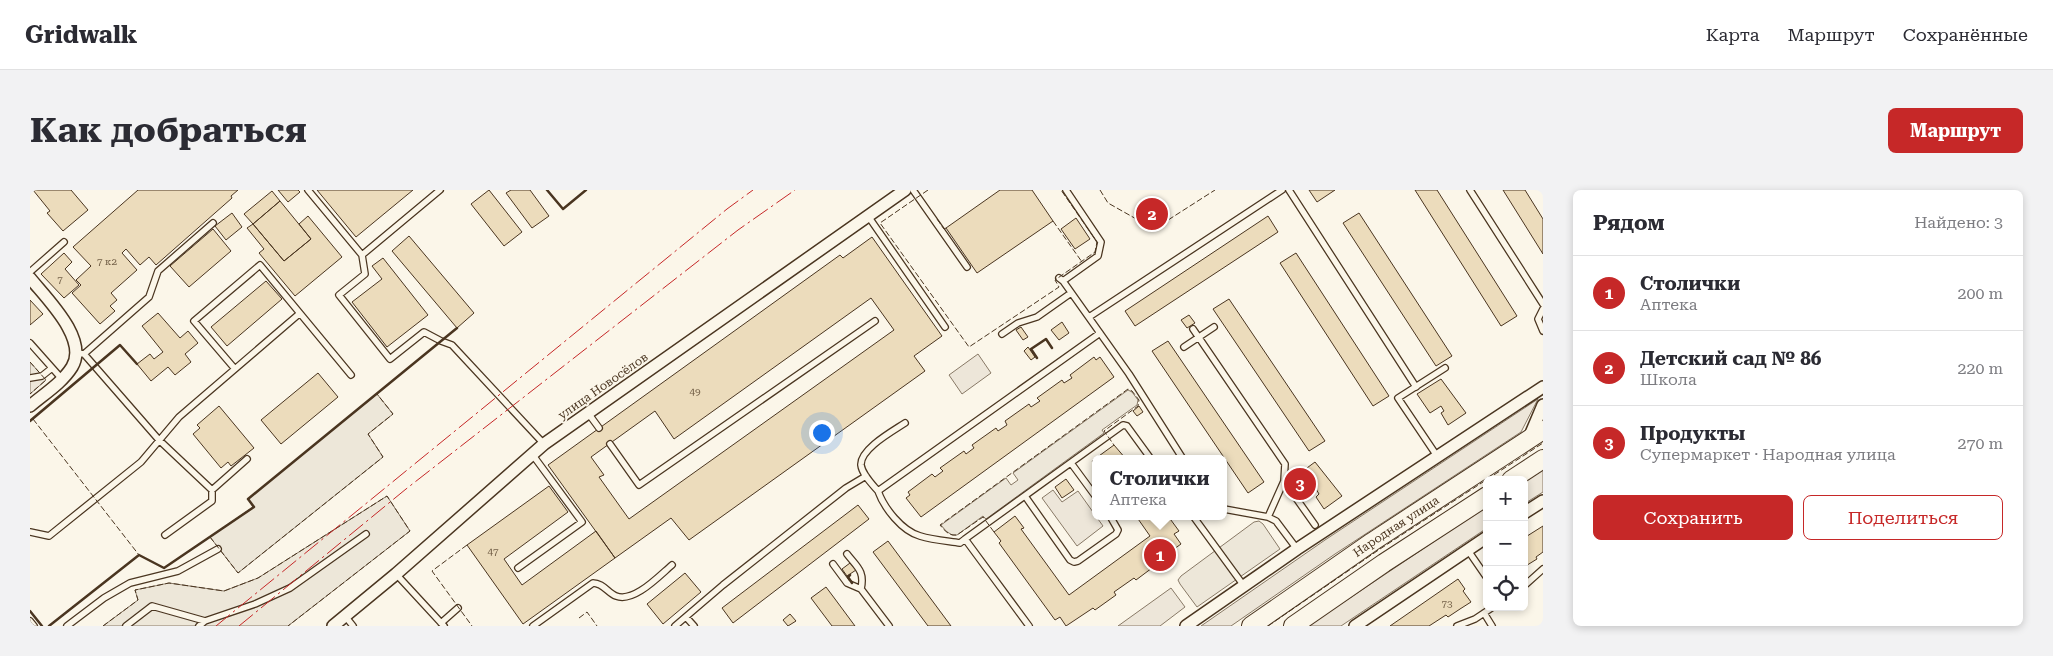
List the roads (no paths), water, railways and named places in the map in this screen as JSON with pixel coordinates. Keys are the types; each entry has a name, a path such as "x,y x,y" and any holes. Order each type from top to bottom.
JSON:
{"main road":[{"name":"Народная улица","path":"1251,626 1372,542 1536,434"},
{"path":"1517,476 1543,459"},
{"name":"Народная улица","path":"1293,626 1384,563 1483,499"}],"street":[{"name":"улица Новосёлов","path":"333,626 396,574 544,444 905,190"},
{"path":"30,278 68,326 80,354 62,379 30,406"},
{"path":"1186,626 1297,549 1543,387"},
{"path":"1536,434 1543,405"},
{"path":"1528,510 1543,501"},
{"path":"1355,626 1483,540"}],"lane":[{"path":"308,190 362,255 365,274 339,295 390,359 424,332 452,345 544,444"},
{"path":"362,255 440,190"},
{"path":"913,190 967,267"},
{"path":"1066,190 1101,242 1098,256 1061,279 1129,374 1180,455"},
{"path":"1089,317 1282,190"},
{"path":"1289,190 1416,386"},
{"path":"1470,190 1543,304"},
{"path":"868,216 945,327"},
{"path":"165,536 212,501 212,490 159,440 80,354 149,297 158,271 213,223"},
{"path":"30,272 64,242"},
{"path":"235,369 194,321 260,265 299,314 352,375"},
{"path":"1002,334 1018,323 1037,317 1072,293"},
{"path":"1543,308 1538,319 1543,331"},
{"path":"30,532 49,536 141,462 179,417 299,314"},
{"path":"610,444 640,485 875,320"},
{"path":"1184,347 1214,327"},
{"path":"1193,329 1285,464 1284,481 1268,517"},
{"path":"878,491 1100,333"},
{"path":"30,343 62,379"},
{"path":"30,378 42,376 52,368"},
{"path":"1437,456 1398,398 1444,368"},
{"path":"588,413 599,428"},
{"path":"905,423 868,449 862,457 861,466 878,491 880,498 908,530 920,536 960,543 1123,425 1128,426 1148,455"},
{"path":"518,568 582,522 532,454"},
{"path":"212,490 247,459"},
{"path":"1071,463 1092,492"},
{"path":"675,626 723,585 846,488 866,476"},
{"path":"1284,481 1315,525"},
{"path":"1025,496 1070,560 1074,562 1116,534 1118,530 1113,520"},
{"path":"1227,510 1268,517 1276,521 1297,549"},
{"path":"1196,520 1244,586"},
{"path":"199,626 205,621 255,604 290,588 366,534"},
{"path":"965,539 1029,626"},
{"path":"67,626 104,598 130,583 178,571 218,549"},
{"path":"1467,550 1483,572"},
{"path":"847,554 862,572 861,589"},
{"path":"832,564 847,583 861,589 889,626"},
{"path":"533,626 593,583 598,583 614,596 622,598 632,597 672,565"},
{"path":"1528,582 1543,569"},
{"path":"396,574 443,624 458,608"},
{"path":"126,626 152,606 205,621"},
{"path":"1457,626 1475,619 1487,611"},
{"path":"1484,613 1492,626"},
{"path":"345,616 353,626"},
{"path":"686,617 694,626"},
{"path":"30,621 34,626"}],"place":[{"name":"Детский сад № 86","path":"1152,214"},
{"name":"Продукты","path":"1300,484"},
{"name":"Столички","path":"1160,555"}]}
